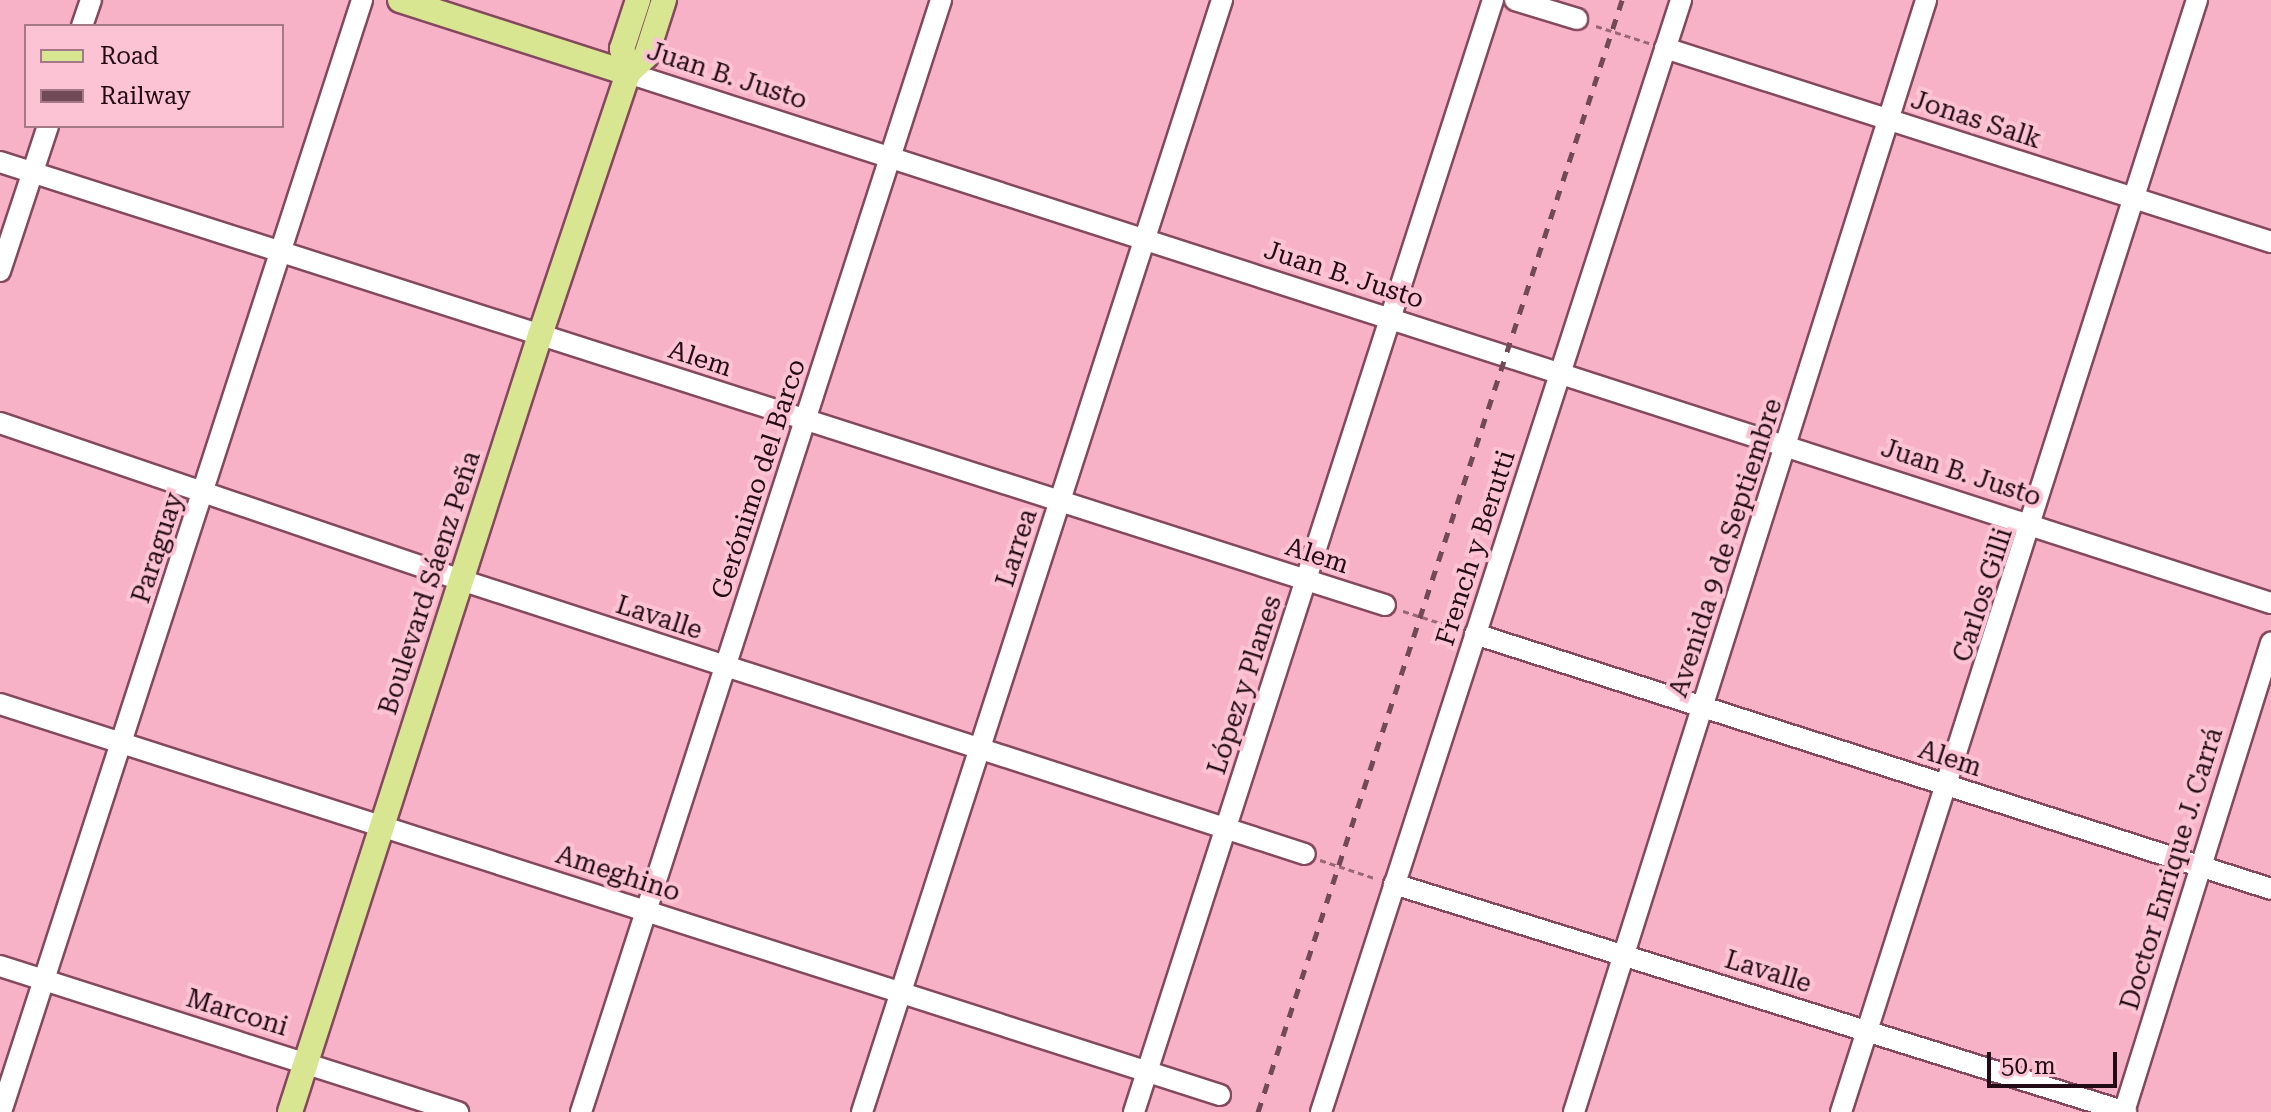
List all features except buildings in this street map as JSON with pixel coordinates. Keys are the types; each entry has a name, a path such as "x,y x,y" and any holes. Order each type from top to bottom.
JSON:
{"main road":[{"name":"Juan B. Justo","path":"400,0 628,73"},
{"name":"Boulevard Sáenz Peña","path":"628,73 622,49 638,0"},
{"name":"Boulevard Sáenz Peña","path":"290,1112 540,335 628,73 646,56 664,0"}],"street":[{"path":"83,24 91,0"},
{"name":"Paraguay","path":"1,1112 362,0"},
{"name":"Gerónimo del Barco","path":"581,1112 941,0"},
{"name":"Larrea","path":"862,1112 1222,0"},
{"name":"López y Planes","path":"1134,1112 1493,0"},
{"path":"1515,0 1577,19"},
{"name":"French y Berutti","path":"1321,1112 1681,0"},
{"name":"Avenida 9 de Septiembre","path":"1574,1112 1926,0"},
{"name":"Carlos Gilli","path":"1841,1112 2032,526 2132,198 2197,0"},
{"name":"Jonas Salk","path":"1665,48 2271,242"},
{"name":"Juan B. Justo","path":"628,73 2271,603"},
{"path":"0,271 47,128"},
{"name":"Alem","path":"0,162 1385,605"},
{"name":"Lavalle","path":"0,423 461,580 1305,854"},
{"name":"Alem","path":"1475,634 2271,889"},
{"name":"Doctor Enrique J. Carrá","path":"2125,1112 2271,642"},
{"name":"Ameghino","path":"0,704 1220,1095"},
{"name":"Lavalle","path":"1394,884 2125,1112"},
{"name":"Marconi","path":"0,966 458,1112"}],"path":[{"path":"1577,19 1665,48"},
{"path":"1385,605 1475,634"},
{"path":"1305,854 1394,884"}],"railway":[{"path":"1258,1112 1622,0"}]}
